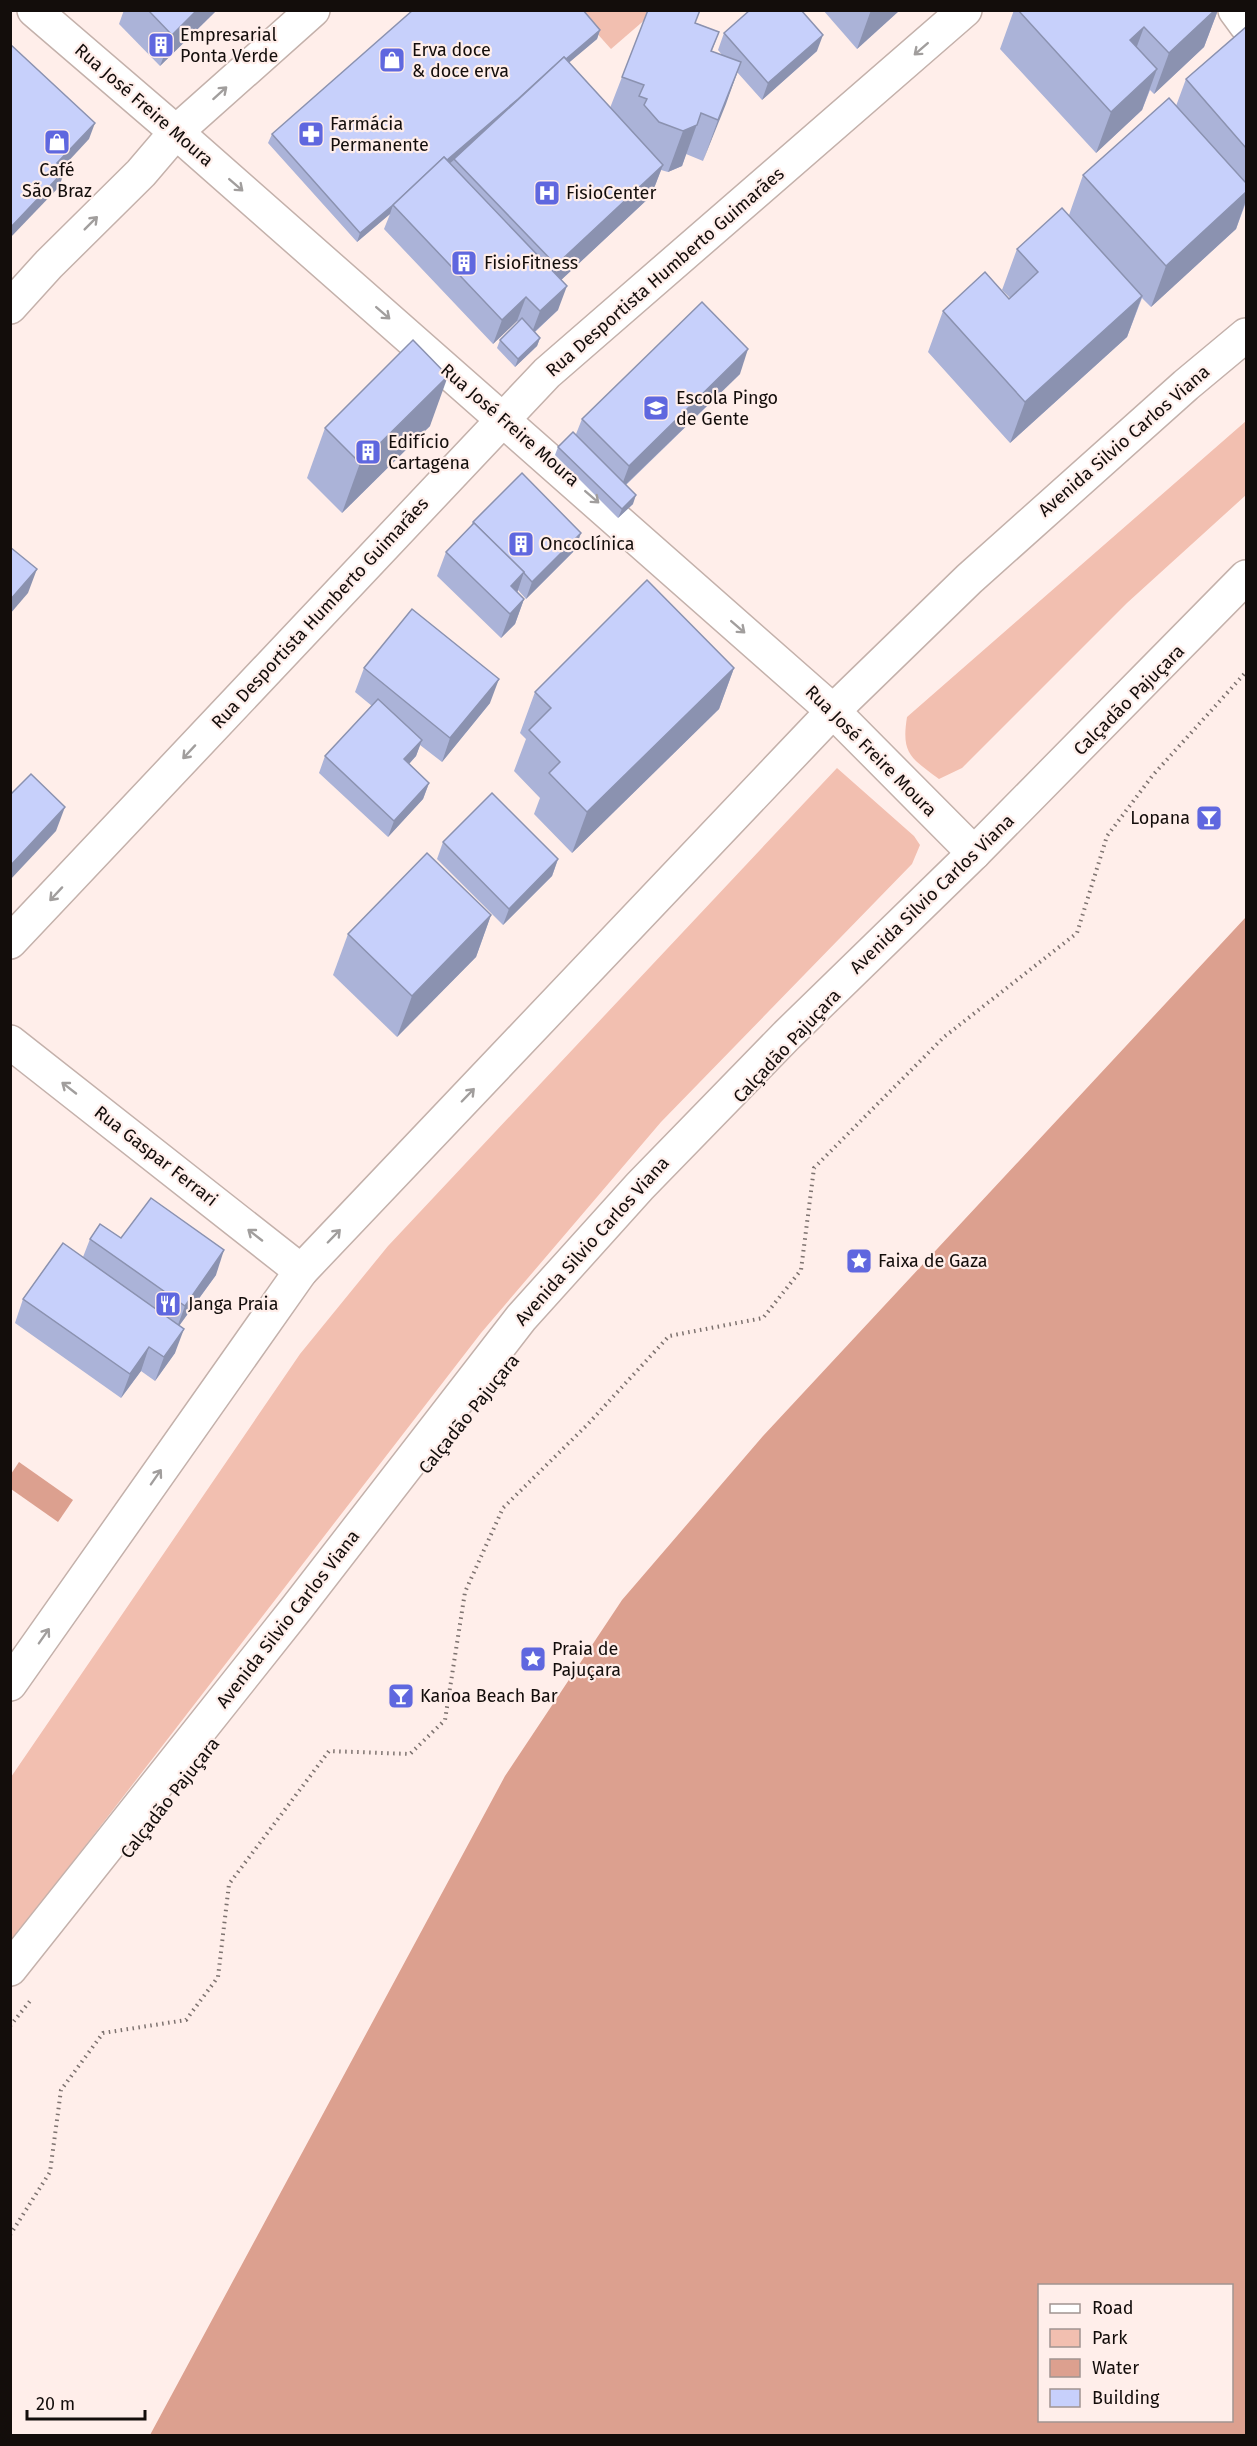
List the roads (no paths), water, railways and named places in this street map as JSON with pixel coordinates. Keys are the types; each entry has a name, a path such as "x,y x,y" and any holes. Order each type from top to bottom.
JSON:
{"street":[{"name":"Rua José Freire Moura","path":"34,10 176,132 833,711 974,854"},
{"path":"10,307 49,264 141,173 176,132 313,10"},
{"name":"Rua Desportista Humberto Guimarães","path":"10,942 548,373 965,10"},
{"path":"1234,10 1246,25"},
{"name":"Avenida Silvio Carlos Viana","path":"10,1684 301,1271 833,711 969,579 1186,385 1246,335"},
{"name":"Avenida Silvio Carlos Viana","path":"10,1969 296,1609 521,1318 639,1186 787,1035 974,854 1246,577"},
{"name":"Rua Gaspar Ferrari","path":"10,1042 301,1271"}],"water":[{"path":"1246,917 1246,2435 150,2435 505,1776 622,1600 763,1436"},
{"path":"19,1462 73,1500 58,1522 11,1489 11,1474"}],"place":[{"name":"Empresarial Ponta Verde","path":"161,45"},
{"name":"Erva doce & doce erva","path":"392,60"},
{"name":"Farmácia Permanente","path":"311,134"},
{"name":"Café São Braz","path":"57,142"},
{"name":"FisioCenter","path":"547,193"},
{"name":"FisioFitness","path":"464,263"},
{"name":"Escola Pingo de Gente","path":"656,408"},
{"name":"Edifício Cartagena","path":"368,452"},
{"name":"Oncoclínica","path":"521,544"},
{"name":"Lopana","path":"1209,818"},
{"name":"Faixa de Gaza","path":"859,1261"},
{"name":"Janga Praia","path":"168,1304"},
{"name":"Praia de Pajuçara","path":"533,1659"},
{"name":"Kanoa Beach Bar","path":"401,1696"}]}
